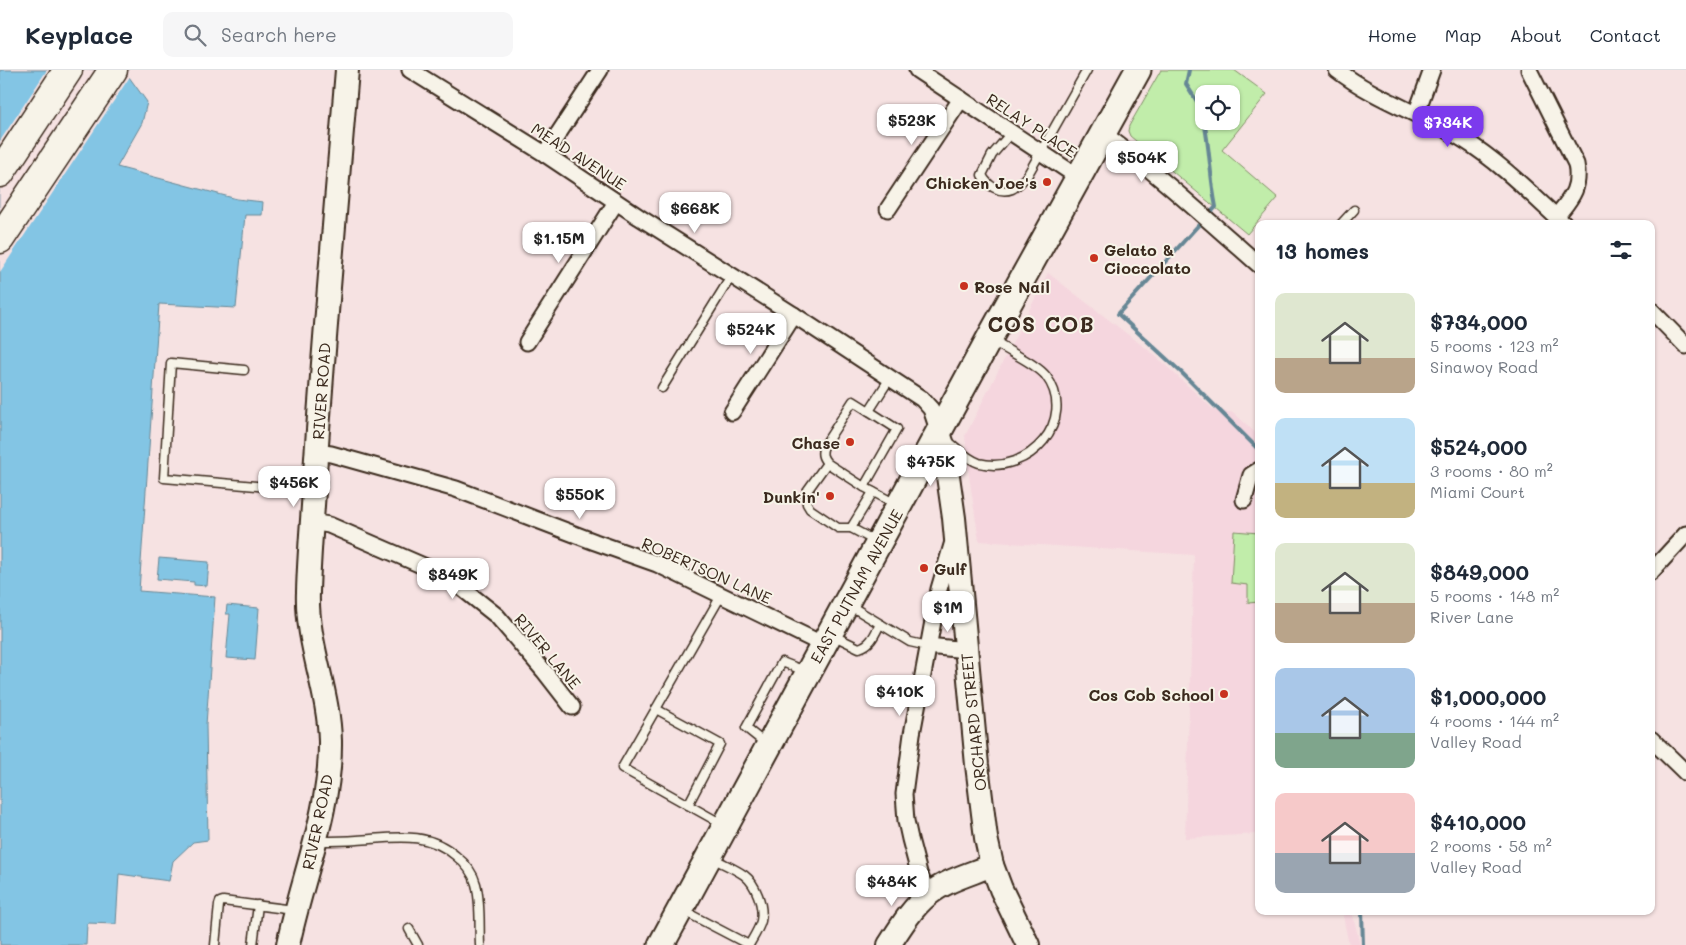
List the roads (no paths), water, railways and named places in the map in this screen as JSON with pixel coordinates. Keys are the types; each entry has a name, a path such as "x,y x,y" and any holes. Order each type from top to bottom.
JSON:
{"highway":[{"path":"0,173 68,70"},
{"path":"0,239 112,70"}],"main road":[{"name":"RIVER ROAD","path":"288,945 327,781 330,739 327,707 308,618 311,522 347,70"},
{"name":"EAST PUTNAM AVENUE","path":"661,945 1138,70"},
{"name":"ORCHARD STREET","path":"940,433 950,488 986,838 992,865 1011,912 1028,945"},
{"path":"889,945 904,923 928,895 948,883 992,865"}],"street":[{"name":"MEAD AVENUE","path":"410,70 545,154 616,202 890,378 926,404 940,433"},
{"path":"545,154 600,70"},
{"name":"RELAY PLACE","path":"917,70 1078,177"},
{"path":"1337,70 1369,91 1452,133 1477,149 1512,177 1559,220"},
{"path":"1416,114 1432,70"},
{"path":"1529,70 1576,164 1578,182 1562,220"},
{"path":"888,209 962,100"},
{"path":"1103,133 1129,152 1198,210 1255,261"},
{"path":"527,342 616,202"},
{"path":"1655,314 1686,346"},
{"path":"732,412 794,315"},
{"name":"ROBERTSON LANE","path":"316,452 331,454 456,489 657,564 827,639"},
{"path":"1244,500 1251,475 1255,472"},
{"name":"RIVER LANE","path":"311,522 329,525 435,571 463,589 496,616 544,671 572,707"},
{"path":"1655,568 1686,534"},
{"path":"928,895 918,873 906,821 904,794 912,734 939,589 955,537"},
{"path":"928,646 966,650"},
{"path":"1655,743 1686,772"}],"lane":[{"path":"1011,133 992,155 982,174 986,182 993,188 1004,191 1013,189 1027,176 1087,70"},
{"path":"1345,220 1354,210"},
{"path":"662,388 732,275"},
{"path":"940,433 968,458 980,463 990,464 1004,464 1019,460 1035,450 1050,433 1055,418 1056,400 1047,378 1040,370 1004,350 990,339"},
{"path":"244,370 171,363 164,478 314,491"},
{"path":"870,411 890,378"},
{"path":"864,487 897,429 853,401 824,446 822,452 823,459 864,487 900,506"},
{"path":"827,463 807,491 807,504 810,509 838,528 851,528 879,544"},
{"path":"851,528 873,492"},
{"path":"722,594 622,768 725,826"},
{"path":"846,604 910,642 928,646"},
{"path":"827,639 859,648 865,647 880,624"},
{"path":"656,709 720,744 688,804"},
{"path":"314,841 355,841 409,837 438,843 450,850 471,872 476,882 480,945"},
{"path":"681,909 749,945 761,922 762,910 759,898 745,876 709,856"},
{"path":"215,945 220,902 296,910"},
{"path":"253,945 258,905"},
{"path":"409,929 418,945"}],"water":[{"path":"0,70 124,70 147,102 142,123 117,167 237,199 263,202 262,215 245,215 236,308 159,304 139,591 215,597 206,725 208,840 193,842 173,861 169,881 119,874 116,924 87,923 86,945 0,945"},
{"path":"159,558 209,562 207,586 194,585 194,582 157,579"},
{"path":"227,605 259,608 255,660 226,658 230,614 226,614"}],"waterway":[{"path":"1189,70 1186,84 1195,98"},
{"path":"1206,130 1216,207 1209,214"},
{"path":"1204,219 1118,314 1182,373 1255,446"},
{"path":"1362,915 1363,945"}],"place":[{"name":"Chicken Joe's","path":"1047,182"},
{"name":"Gelato & Cioccolato","path":"1094,258"},
{"name":"Rose Nail","path":"964,286"},
{"name":"Chase","path":"850,442"},
{"name":"Dunkin'","path":"830,496"},
{"name":"Gulf","path":"924,568"},
{"name":"Cos Cob School","path":"1224,694"}],"district":[{"name":"COS COB","path":"1041,323"}]}
